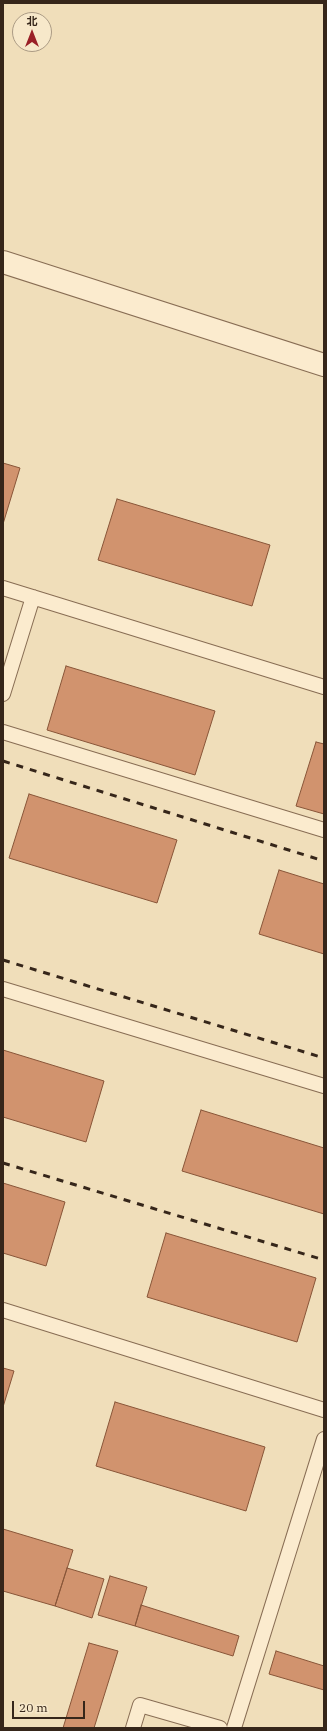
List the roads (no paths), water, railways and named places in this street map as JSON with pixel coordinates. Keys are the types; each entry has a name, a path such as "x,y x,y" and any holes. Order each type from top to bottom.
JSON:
{"street":[{"path":"3,262 324,366"}],"lane":[{"path":"3,588 324,687"},
{"path":"3,694 32,597"},
{"path":"3,732 324,830"},
{"path":"3,989 324,1086"},
{"path":"3,1310 324,1410"},
{"path":"234,1728 324,1439"},
{"path":"133,1728 140,1705 220,1728"}],"railway":[{"path":"3,761 324,861"},
{"path":"3,960 324,1058"},
{"path":"3,1163 324,1260"}]}
